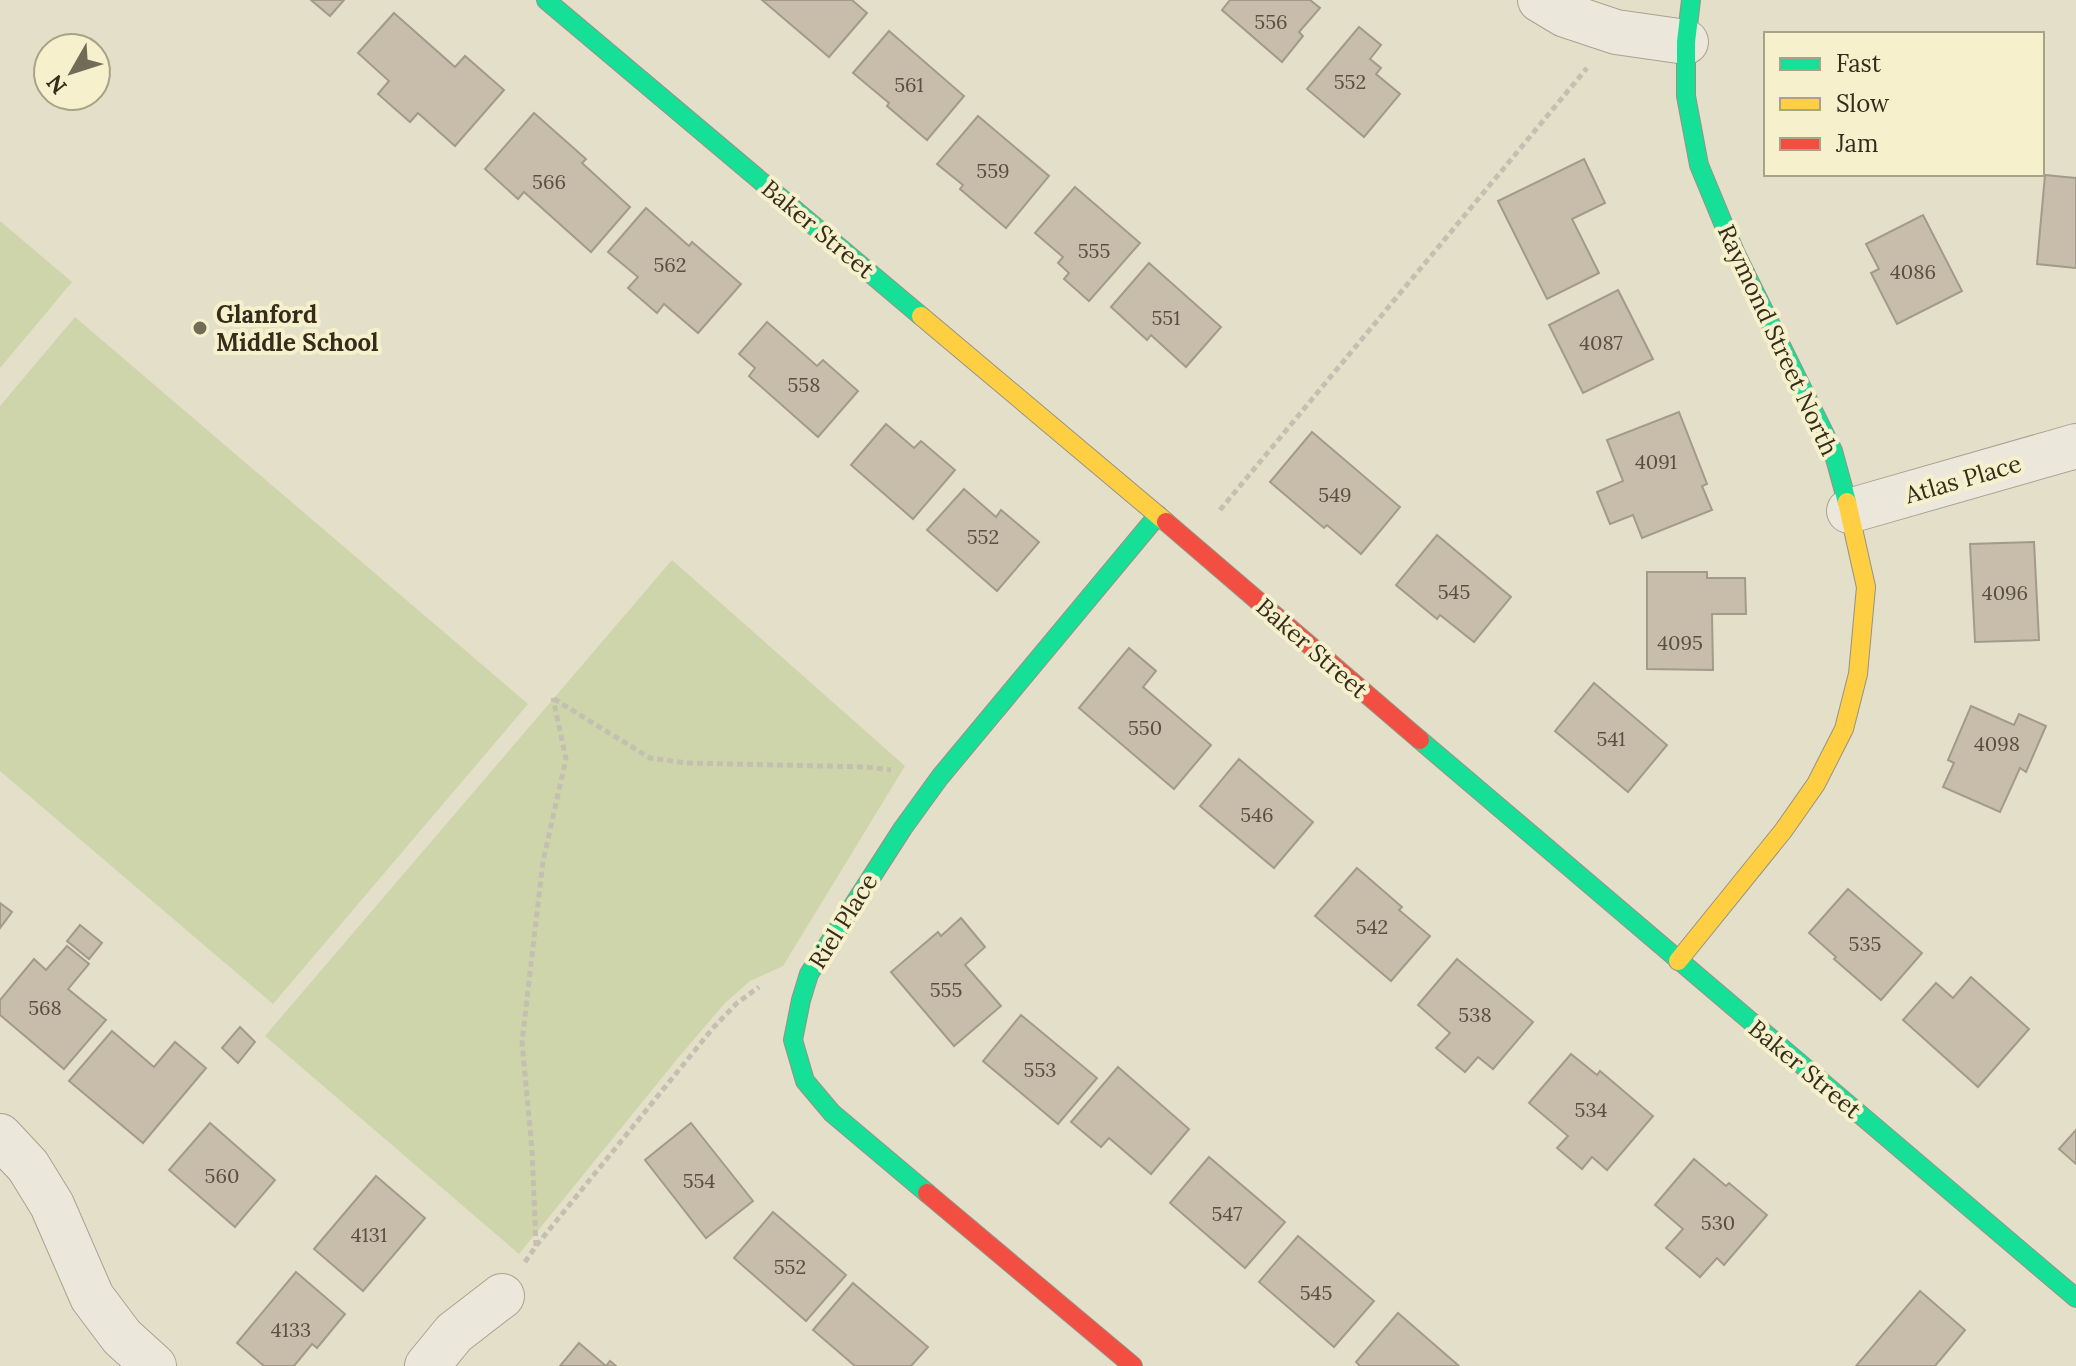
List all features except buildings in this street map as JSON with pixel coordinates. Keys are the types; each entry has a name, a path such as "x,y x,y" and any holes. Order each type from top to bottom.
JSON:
{"street":[{"name":"Baker Street","path":"546,0 1158,515 2076,1298"},
{"path":"1540,0 1565,15 1616,32 1686,42"},
{"name":"Raymond Street North","path":"1678,961 1783,831 1816,784 1844,729 1858,674 1866,587 1833,451 1735,252 1699,165 1686,96 1686,42 1691,0"},
{"name":"Atlas Place","path":"1849,511 2076,446"},
{"name":"Riel Place","path":"1133,1366 832,1113 805,1081 793,1040 809,974 903,828 940,777 1158,515"},
{"path":"0,1136 28,1166 52,1205 92,1297 122,1337 154,1366"},
{"path":"427,1366 454,1333 502,1296"}],"path":[{"path":"1192,545 1616,32"},
{"path":"536,1246 532,1150 522,1042 543,861 566,759 553,698 650,758 686,763 867,767 940,777"},
{"path":"502,1296 536,1246 713,1028 737,1003 768,980 809,974"}],"green space":[{"path":"0,221 72,282 0,368"},
{"path":"75,317 528,704 273,1004 0,771 0,406"},
{"path":"672,560 905,766 783,966 750,981 725,1003 519,1254 265,1036"}],"traffic: fast":[{"path":"546,0 921,316"},
{"path":"1691,0 1686,42 1686,96 1699,165 1735,252 1833,451 1847,502"},
{"path":"927,1193 832,1113 805,1081 793,1040 809,974 903,828 940,777 1158,515"},
{"path":"1420,740 2076,1298"}],"traffic: slow":[{"path":"921,316 1166,522"},
{"path":"1678,961 1783,831 1816,784 1844,729 1858,674 1866,587 1847,502"}],"traffic: jam":[{"path":"1166,522 1420,740"},
{"path":"927,1193 1133,1366"}],"place":[{"name":"Glanford Middle School","path":"200,328"}]}
